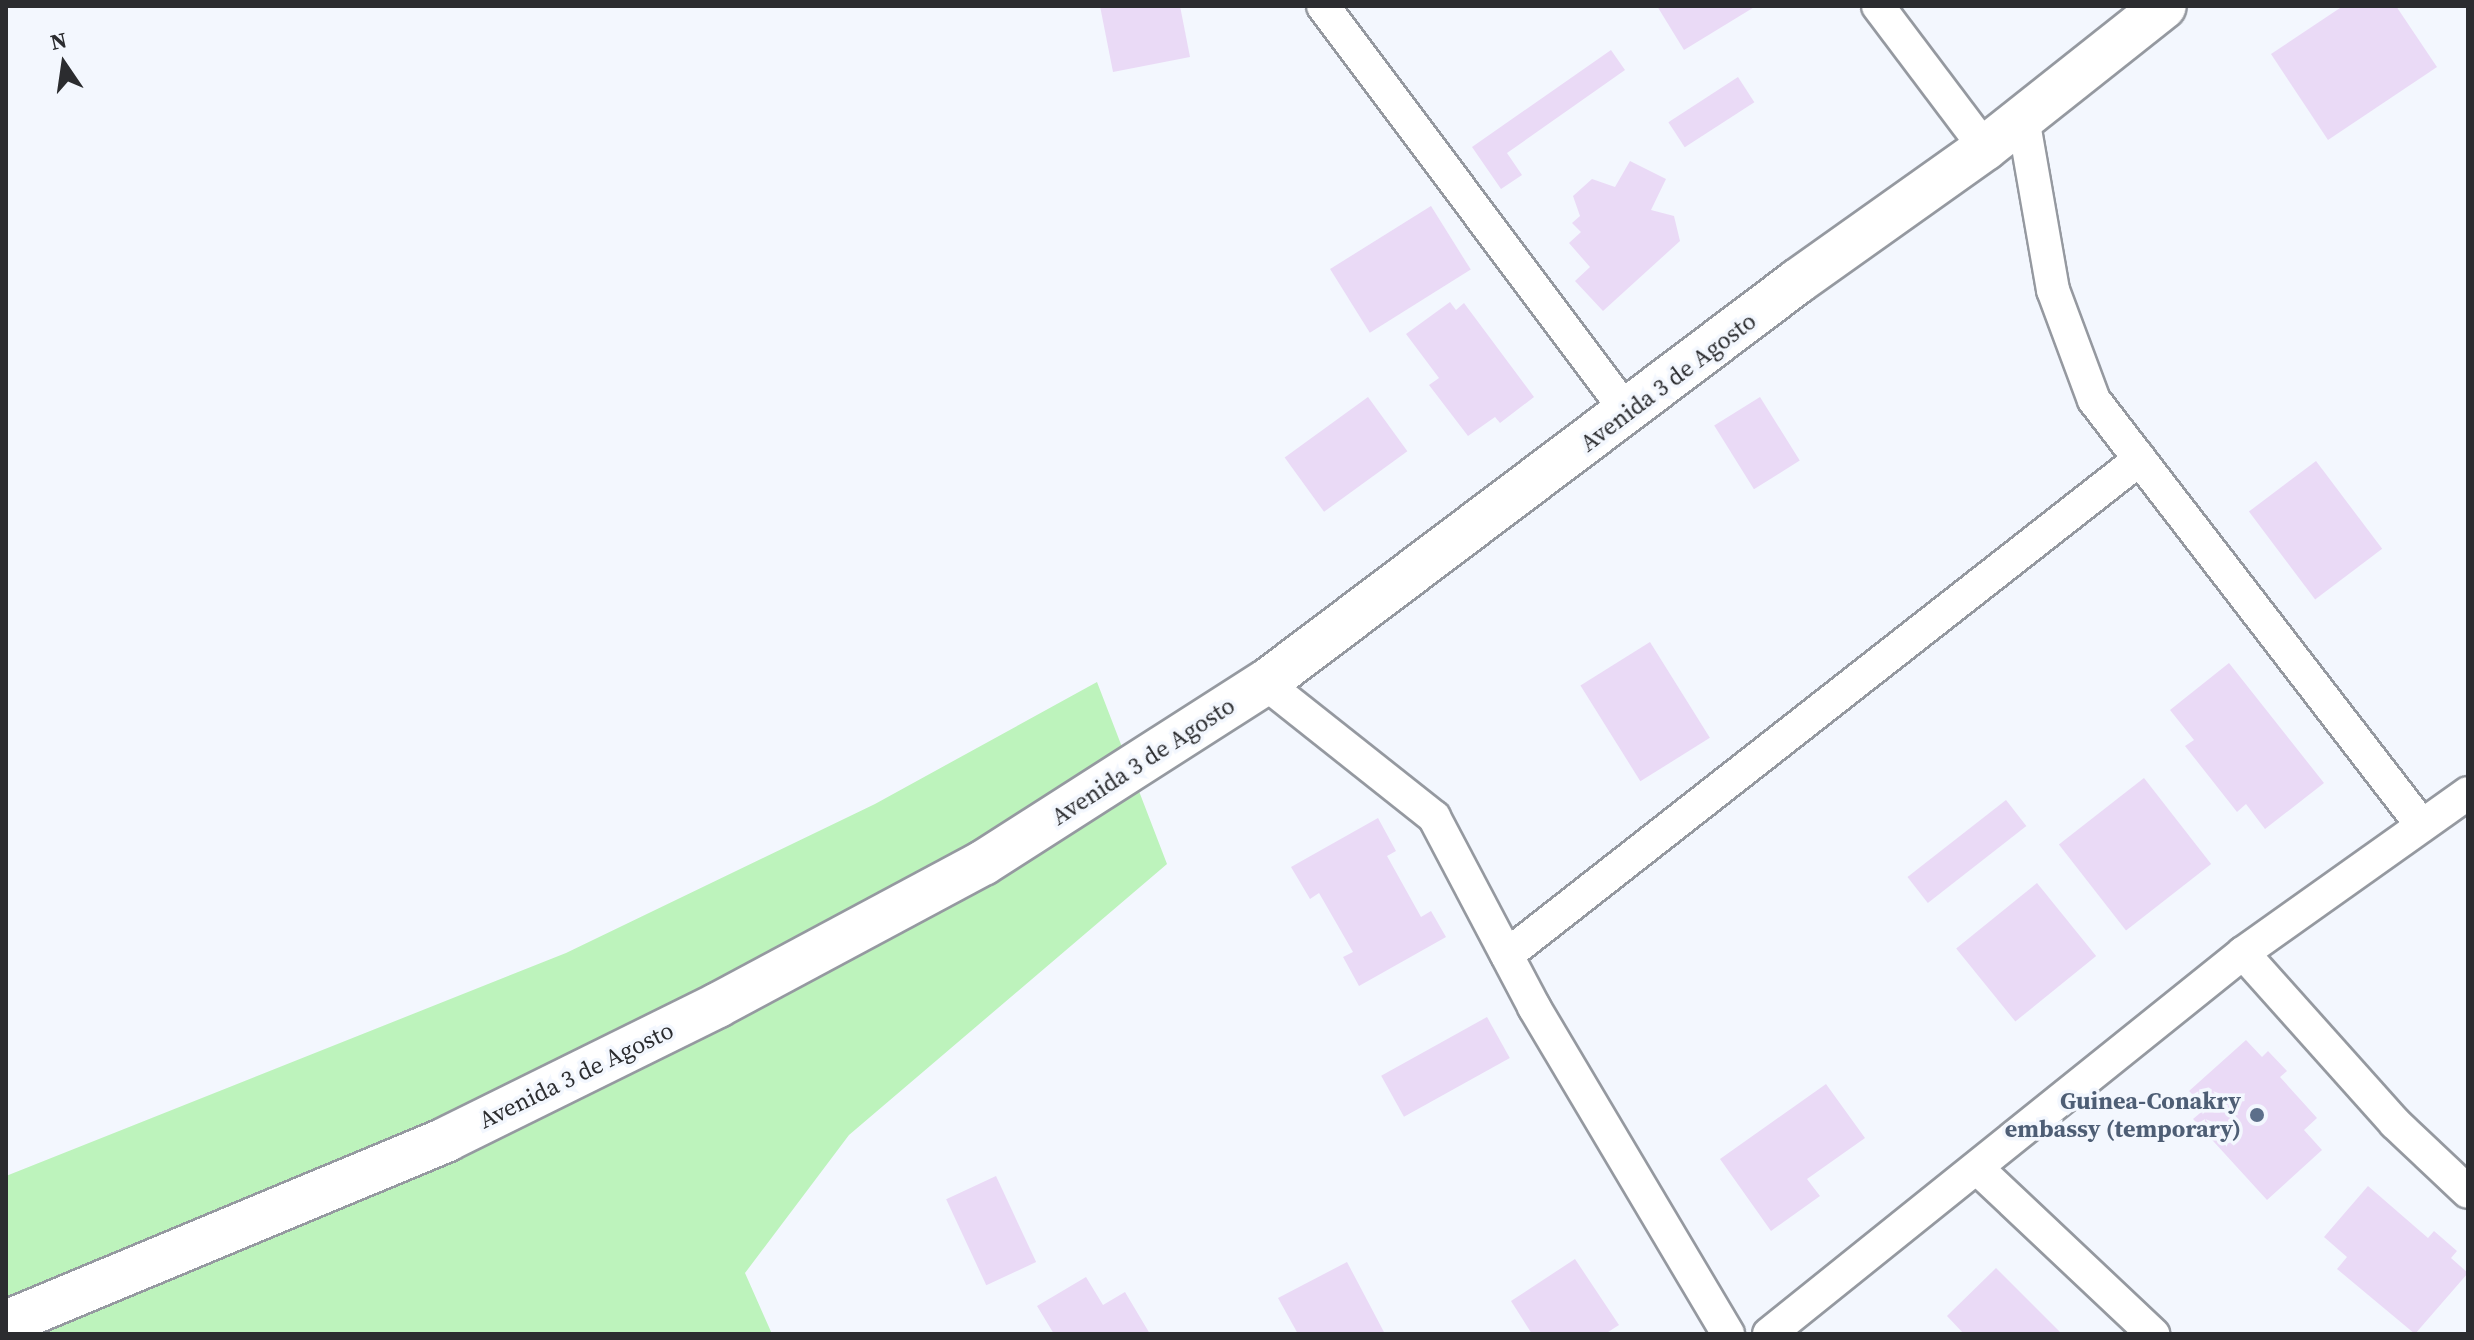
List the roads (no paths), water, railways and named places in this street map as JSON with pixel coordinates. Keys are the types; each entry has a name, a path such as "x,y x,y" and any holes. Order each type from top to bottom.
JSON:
{"street":[{"path":"1323,6 1628,413"},
{"path":"1878,6 1985,148"},
{"name":"Avenida 3 de Agosto","path":"6,1323 447,1139 718,1005 983,863 1265,683 1628,413 1798,281 1985,148 2164,6"},
{"path":"2023,118 2053,290 2071,347 2094,400 2420,823"},
{"path":"1507,955 2140,459"},
{"path":"1265,683 1434,817 1507,955 1728,1334"},
{"path":"1769,1334 2243,953 2420,823 2468,793"},
{"path":"2243,953 2395,1123 2468,1192"},
{"path":"1978,1169 2153,1334"}],"place":[{"name":"Guinea-Conakry embassy (temporary)","path":"2257,1115"}]}
